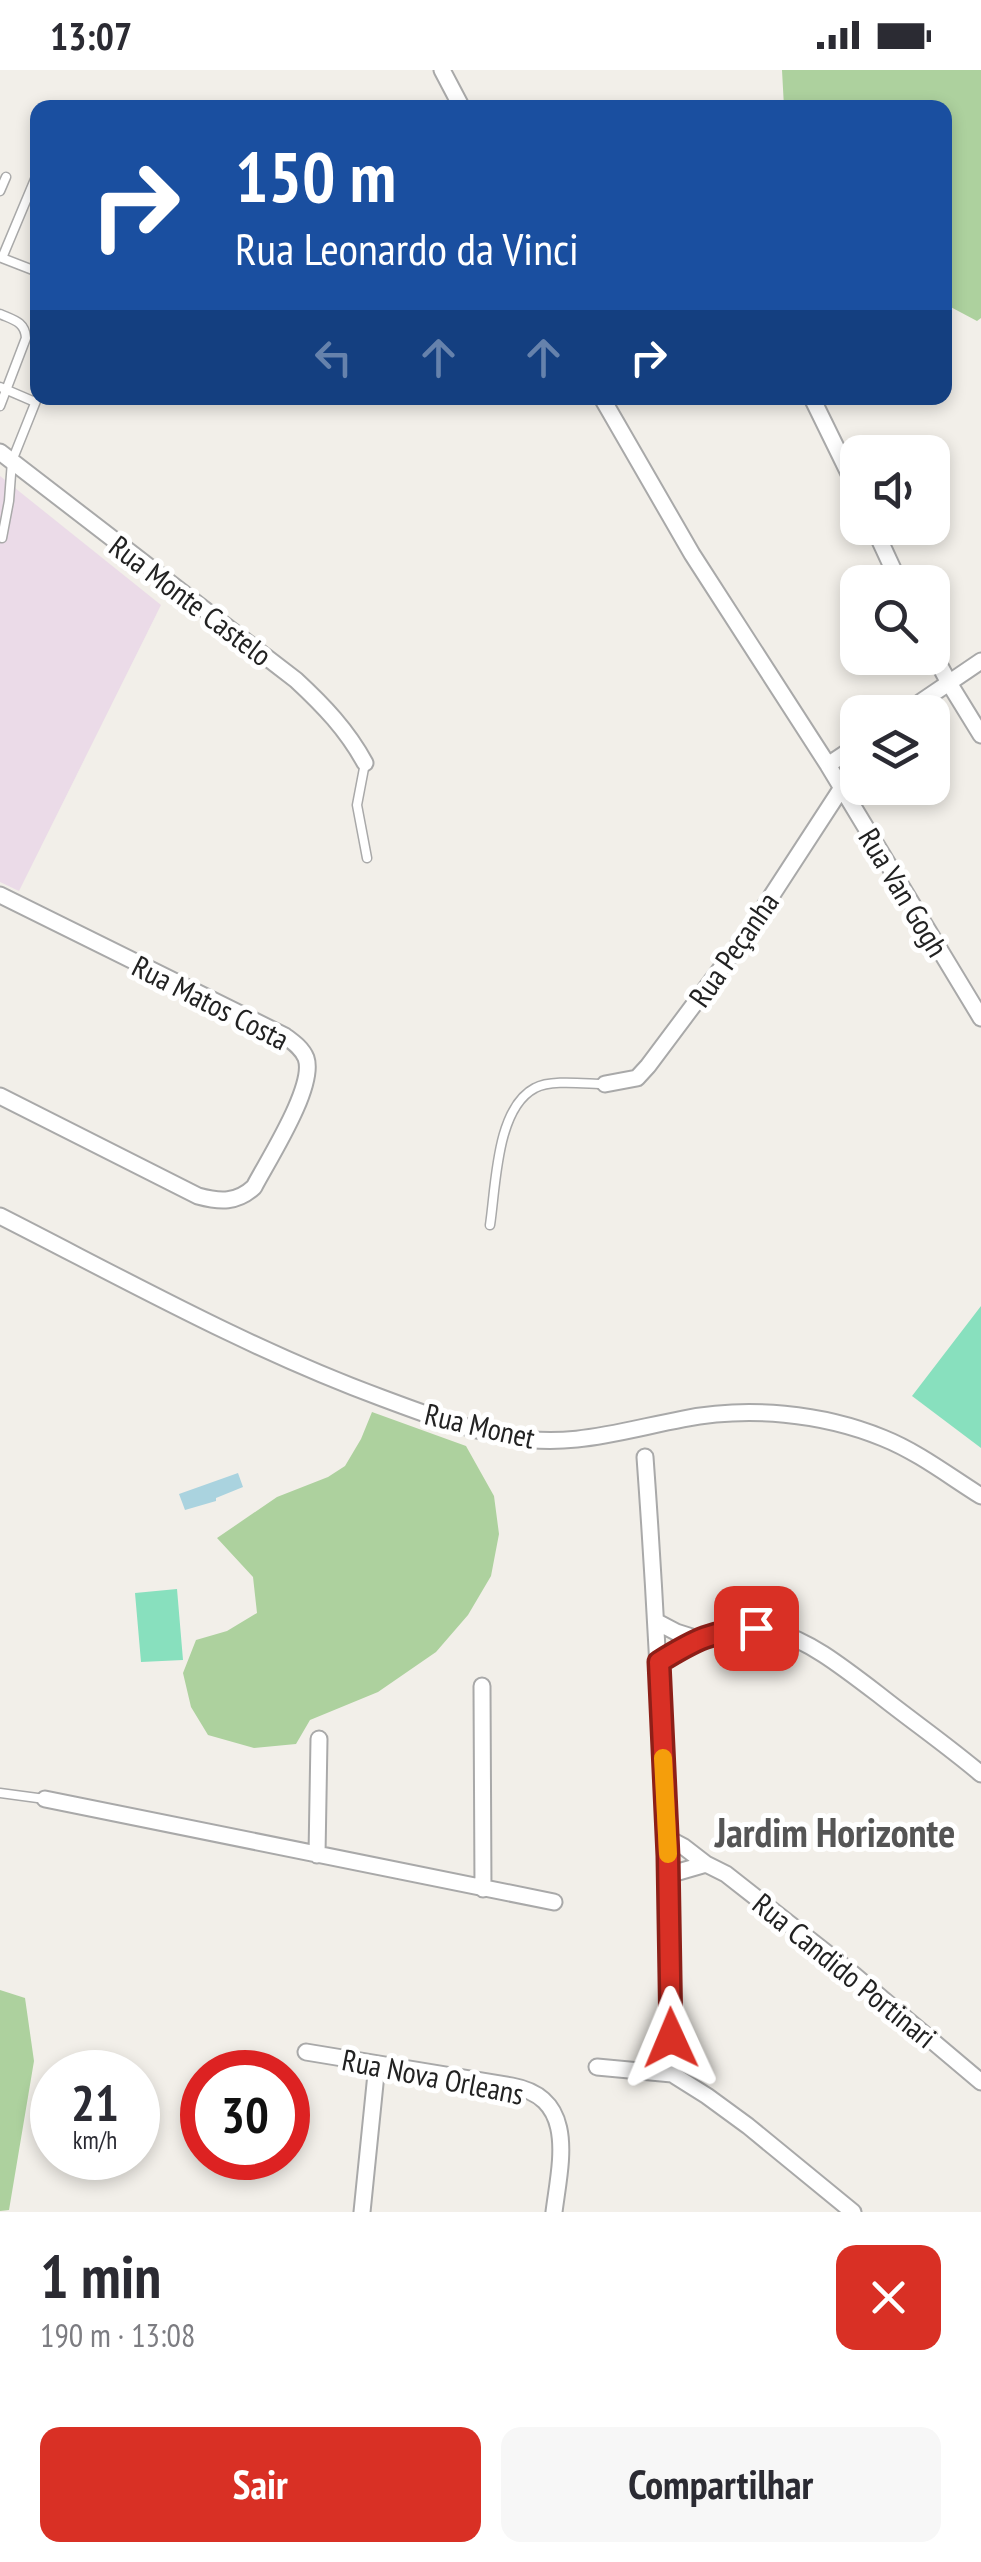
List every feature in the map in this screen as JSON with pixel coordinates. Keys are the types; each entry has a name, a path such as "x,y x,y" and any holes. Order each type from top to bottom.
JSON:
{"street":[{"path":"442,70 458,100"},
{"name":"Rua Van Gogh","path":"606,405 692,554 840,787"},
{"path":"815,405 840,455"},
{"name":"Rua Monte Castelo","path":"6,457 296,680 334,716 365,763"},
{"path":"931,695 981,661"},
{"path":"944,675 981,735"},
{"path":"828,765 840,757"},
{"name":"Rua Peçanha","path":"605,1084 636,1078 648,1066 746,936 840,791"},
{"name":"Rua Van Gogh","path":"851,805 981,1018"},
{"name":"Rua Matos Costa","path":"0,894 285,1036 308,1060 308,1078 254,1187 229,1201 198,1196 0,1096"},
{"name":"Rua Monet","path":"0,1216 275,1355 460,1425 538,1442 573,1442 721,1414 806,1417 856,1428 886,1440 981,1496"},
{"path":"645,1457 667,1838 672,2074"},
{"path":"657,1622 698,1639"},
{"path":"659,1662 698,1639 723,1630 756,1628 782,1632 832,1659 981,1774"},
{"path":"482,1686 483,1888"},
{"path":"317,1854 319,1739"},
{"path":"44,1799 554,1902"},
{"name":"Rua Candido Portinari","path":"667,1838 726,1874 981,2082"},
{"path":"668,1875 706,1864"},
{"name":"Rua Nova Orleans","path":"310,2053 526,2089 542,2099 562,2133 554,2212"},
{"path":"362,2212 377,2064"},
{"path":"598,2067 672,2074 748,2126 853,2212"}],"lane":[{"path":"0,191 6,177"},
{"path":"30,191 2,258 30,269"},
{"path":"0,314 20,322 26,329 0,406"},
{"path":"3,389 30,397"},
{"path":"2,538 9,501 6,457 33,405"},
{"path":"365,763 357,805 367,858"},
{"path":"490,1225 503,1130 519,1102 536,1087 605,1084"},
{"path":"0,1793 44,1799"}],"shaded area":[{"path":"0,476 161,605 19,891 0,882"}],"green space":[{"path":"782,70 981,70 981,318 977,321 952,308 952,100 784,100"},
{"path":"981,1306 981,1448 912,1396"},
{"path":"372,1412 466,1446 494,1496 499,1534 491,1576 468,1615 436,1652 378,1692 310,1720 296,1744 254,1748 208,1735 191,1707 183,1673 196,1640 227,1631 257,1613 253,1577 217,1538 277,1497 345,1466"},
{"path":"177,1589 183,1660 141,1662 135,1593"},
{"path":"0,1990 25,1998 32,2050 9,2210 0,2211"}],"water":[{"path":"238,1473 243,1487 216,1501 185,1510 179,1494"}],"slow traffic":[{"path":"663,1758 668,1854"}],"district":[{"name":"Jardim Horizonte","path":"835,1832"}],"route":[{"path":"671,2038 659,1662 698,1639 723,1630 756,1628"}]}
